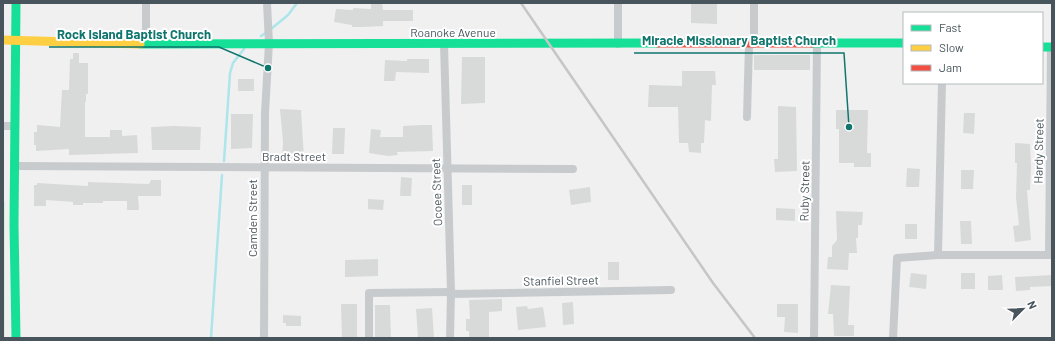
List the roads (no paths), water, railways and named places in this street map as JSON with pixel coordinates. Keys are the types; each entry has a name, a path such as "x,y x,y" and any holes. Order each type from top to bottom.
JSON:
{"street":[{"path":"16,3 14,225 16,338"},
{"path":"146,3 146,44"},
{"name":"Camden Street","path":"264,338 264,168 269,43 267,3"},
{"path":"618,3 618,44"},
{"path":"747,116 754,3"},
{"name":"Roanoke Avenue","path":"3,40 146,44 903,44"},
{"name":"Ocoee Street","path":"444,44 451,293 450,338"},
{"name":"Ruby Street","path":"814,338 817,44"},
{"name":"Hardy Street","path":"1048,47 1050,254"},
{"path":"938,255 942,84"},
{"path":"3,126 15,126"},
{"name":"Bradt Street","path":"15,166 264,168 447,167 573,169"},
{"path":"893,338 897,258 938,255 1050,254"},
{"name":"Stanfiel Street","path":"369,338 369,293 671,290"}],"waterway":[{"path":"271,29 288,15 297,3"},
{"path":"261,36 267,32"},
{"path":"224,161 230,73 233,63 244,49"},
{"path":"211,338 222,175"}],"railway":[{"path":"521,3 713,283 755,338"}],"place":[{"name":"Rock Island Baptist Church","path":"268,68"},
{"name":"Miracle Missionary Baptist Church","path":"849,127"}]}
